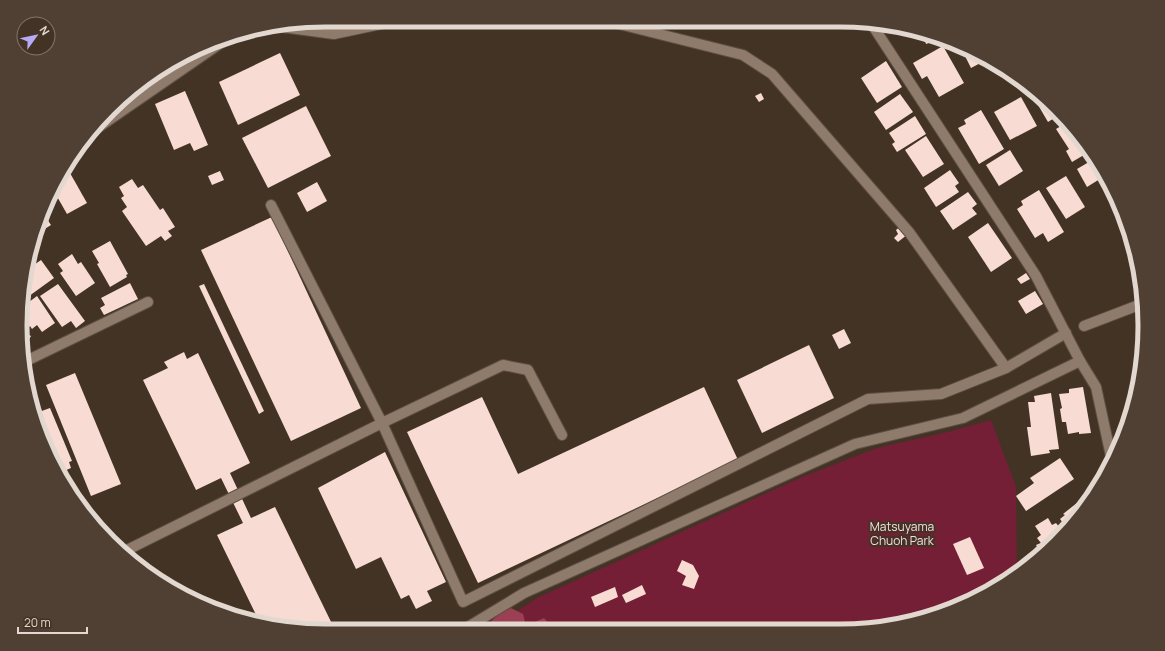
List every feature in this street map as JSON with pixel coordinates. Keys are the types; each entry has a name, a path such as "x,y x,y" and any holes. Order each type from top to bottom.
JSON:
{"street":[{"path":"297,29 334,34 367,27"},
{"path":"631,27 743,55 772,74 909,232 1006,368"},
{"path":"875,30 1036,276 1080,361 1096,387 1110,451"},
{"path":"108,120 210,50"},
{"path":"271,205 382,423 463,602 868,399 941,394 1006,368 1066,333"},
{"path":"30,359 148,302"},
{"path":"1084,326 1137,306"},
{"path":"473,624 524,593 855,444 963,418 1080,361"},
{"path":"128,549 382,423 503,365 528,370 562,435"}],"green space":[{"name":"Matsuyama Chuoh Park","path":"991,420 1016,487 1017,565 989,584 954,601 917,614 898,618 840,624 498,624 537,598 802,477 877,448 948,432"}],"shaded area":[{"path":"511,608 523,614 526,624 488,624 500,613"},
{"path":"544,618 549,624 530,624"}],"building":[{"path":"924,40 932,42 926,44"},
{"path":"943,46 964,83 939,97 927,76 922,79 913,63"},
{"path":"280,53 300,95 238,125 219,82"},
{"path":"964,55 981,63 971,68"},
{"path":"886,61 902,87 877,103 861,78"},
{"path":"185,91 208,145 194,151 190,143 174,150 155,104"},
{"path":"761,93 764,99 759,102 755,96"},
{"path":"900,94 913,112 886,130 874,112"},
{"path":"1021,97 1037,126 1010,140 994,112"},
{"path":"1036,101 1054,118 1048,122"},
{"path":"306,106 331,156 268,188 242,138"},
{"path":"981,110 1004,149 979,164 958,128 966,124 964,120"},
{"path":"915,116 926,134 897,152 892,144 895,142 889,133"},
{"path":"1061,126 1084,155 1072,162 1066,151 1069,149 1056,129"},
{"path":"926,136 944,164 923,177 905,150"},
{"path":"1010,150 1023,171 999,186 986,165"},
{"path":"1089,162 1100,179 1087,187 1077,169"},
{"path":"950,170 959,183 955,186 959,192 936,207 924,188"},
{"path":"220,171 224,180 212,185 208,176"},
{"path":"70,173 87,203 67,214 57,196"},
{"path":"1066,176 1085,207 1066,219 1046,188"},
{"path":"132,179 138,188 143,185 160,210 163,208 175,227 168,231 172,236 165,241 161,236 146,246 122,211 127,207 121,198 124,196 119,187"},
{"path":"317,182 327,201 307,212 297,193"},
{"path":"1039,190 1064,232 1048,242 1043,233 1035,238 1017,209 1023,205 1021,201"},
{"path":"968,192 977,204 972,208 977,214 953,230 940,211"},
{"path":"272,217 361,408 291,441 201,250"},
{"path":"47,219 51,225 43,230"},
{"path":"988,223 1012,258 991,272 968,237"},
{"path":"902,225 908,234 898,242 894,238 898,234 896,230"},
{"path":"110,241 128,274 126,275 127,277 110,287 97,264 99,263 92,251"},
{"path":"72,254 78,264 81,262 95,283 76,296 60,273 63,271 58,264"},
{"path":"41,260 54,278 29,296 30,287 33,265"},
{"path":"1026,273 1030,279 1021,284 1017,279"},
{"path":"130,283 138,299 104,315 100,308 105,305 101,298"},
{"path":"58,284 85,321 76,328 71,321 62,327 40,296"},
{"path":"204,284 264,411 259,414 199,286"},
{"path":"1035,291 1043,304 1026,314 1018,301"},
{"path":"37,296 55,323 42,332 37,325 32,329 30,326 28,328 28,302"},
{"path":"844,329 851,343 839,349 832,335"},
{"path":"27,334 31,336 28,341"},
{"path":"809,345 834,398 762,433 737,380"},
{"path":"184,352 187,359 198,353 250,463 230,473 251,518 275,507 332,624 287,621 256,616 217,535 243,523 221,478 196,490 143,380 168,368 164,362"},
{"path":"75,373 121,484 91,496 46,385"},
{"path":"704,387 738,460 478,583 407,432 482,397 518,474"},
{"path":"1083,387 1091,433 1079,434 1079,432 1068,434 1066,422 1062,422 1060,409 1062,408 1059,394 1069,393 1069,389"},
{"path":"1051,393 1059,449 1049,450 1050,453 1031,456 1027,427 1031,427 1028,402 1035,402 1034,396"},
{"path":"50,408 72,461 69,462 71,468 65,471 40,412"},
{"path":"385,452 446,582 427,591 432,601 416,609 409,595 401,599 381,557 356,569 318,488"},
{"path":"1060,458 1074,479 1026,511 1016,496 1034,483 1030,478"},
{"path":"1082,499 1063,523 1060,519 1065,515 1063,514"},
{"path":"1048,518 1052,525 1056,523 1059,527 1038,548 1036,545 1041,543 1037,538 1041,535 1035,526"},
{"path":"970,537 984,568 967,575 953,544"},
{"path":"682,560 693,565 699,576 694,589 682,585 686,576 677,571"},
{"path":"642,585 646,594 626,603 622,595"},
{"path":"615,587 618,597 595,607 591,597"}]}
